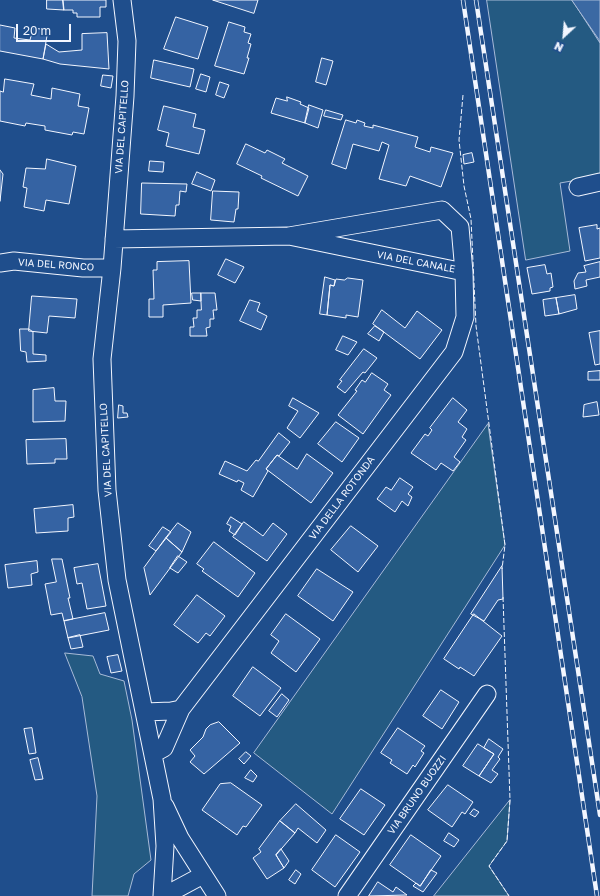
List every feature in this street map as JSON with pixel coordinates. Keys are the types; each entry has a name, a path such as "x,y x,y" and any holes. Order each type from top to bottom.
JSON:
{"street":[{"name":"VIA DEL CAPITELLO","path":"122,0 126,41 124,96 112,268 102,359 107,490 117,580 162,799 164,846 163,896"},
{"path":"578,187 600,182"},
{"name":"VIA DEL CANALE","path":"114,239 289,236 442,210 460,227 464,272 289,236"},
{"name":"VIA DEL RONCO","path":"0,263 14,261 83,268 112,268"},
{"name":"VIA DELLA ROTONDA","path":"153,754 164,748 181,709 454,352 465,317 464,272"},
{"name":"VIA BRUNO BUOZZI","path":"347,896 487,694"},
{"path":"145,712 171,712 181,709"},
{"path":"162,799 180,838 217,896"},
{"path":"163,896 203,875"}],"shaded area":[{"path":"487,0 572,0 600,43 600,176 560,183 570,251 526,260"},
{"path":"572,0 600,0 600,43 599,40"},
{"path":"488,424 505,545 332,814 254,753"},
{"path":"65,653 93,656 100,674 124,681 132,720 151,860 134,874 128,896 92,896 97,796 82,697"},
{"path":"510,800 507,841 489,866 509,896 434,896"}],"building":[{"path":"47,0 63,0 64,10 47,9"},
{"path":"63,0 106,0 106,7 100,7 100,17 77,17 77,13 73,13 73,10 64,10"},
{"path":"213,0 258,0 254,13"},
{"path":"176,17 208,27 198,59 164,49"},
{"path":"229,22 245,27 244,32 251,34 248,43 251,44 247,58 249,58 244,74 215,66"},
{"path":"0,25 15,28 14,38 30,40 33,28 48,30 43,59 0,51"},
{"path":"107,33 109,69 60,64 43,59 46,44 59,52 82,50 82,34"},
{"path":"322,58 333,61 326,85 316,82"},
{"path":"154,60 194,69 190,87 151,78"},
{"path":"201,74 210,77 206,92 196,89"},
{"path":"103,75 113,76 111,88 101,86"},
{"path":"5,79 34,84 31,95 51,99 52,88 80,94 78,106 89,108 84,134 73,132 72,135 45,130 45,126 26,123 25,126 0,121 0,91 3,92"},
{"path":"220,82 229,85 224,98 216,95"},
{"path":"287,97 301,102 300,104 309,108 305,123 271,113 276,98 287,101"},
{"path":"309,105 323,110 318,128 305,123"},
{"path":"164,106 196,114 193,127 205,130 199,154 166,146 169,133 158,130"},
{"path":"326,110 343,115 341,120 324,116"},
{"path":"346,120 356,123 357,120 365,123 364,126 373,128 373,125 418,137 415,147 430,152 431,147 453,153 441,187 410,176 406,186 379,179 389,145 382,142 379,151 353,144 346,169 332,164"},
{"path":"246,144 265,153 267,150 285,159 282,163 308,176 298,196 261,178 262,176 237,164"},
{"path":"472,153 474,162 464,164 463,155"},
{"path":"47,159 76,166 69,204 46,200 44,211 24,207 27,188 23,187 26,168 45,169"},
{"path":"150,161 164,162 163,172 149,171"},
{"path":"0,170 3,174 0,201"},
{"path":"197,172 215,180 211,191 192,184"},
{"path":"142,183 187,184 186,192 180,191 179,205 176,205 175,216 141,214"},
{"path":"213,191 239,192 238,209 236,209 234,222 211,220"},
{"path":"597,225 597,229 600,228 600,258 585,261 579,228"},
{"path":"226,259 244,267 235,283 218,275"},
{"path":"189,261 191,303 163,305 163,317 149,317 149,299 154,299 153,270 157,270 157,262"},
{"path":"600,262 600,277 586,280 587,286 575,289 574,281 578,273 586,272 584,266"},
{"path":"545,265 547,274 551,273 553,287 550,288 550,291 532,294 527,268"},
{"path":"325,277 335,280 334,286 330,285 327,315 320,314"},
{"path":"348,278 363,280 358,317 346,315 346,318 327,315 330,285 334,286 336,279 344,280"},
{"path":"192,293 201,293 201,301 193,300"},
{"path":"201,293 215,293 217,310 213,310 214,319 210,319 210,327 206,328 207,336 190,336 190,327 194,327 193,318 197,318 197,310 201,310"},
{"path":"575,295 577,309 559,314 556,298"},
{"path":"32,296 77,299 75,318 49,316 47,333 29,331"},
{"path":"556,298 559,314 545,316 543,300"},
{"path":"250,300 260,303 257,311 267,316 261,330 240,321"},
{"path":"382,310 405,328 417,311 442,330 420,359 373,324"},
{"path":"375,326 384,332 379,341 368,334"},
{"path":"20,329 29,329 33,332 33,354 46,355 46,361 27,362 26,352 21,351"},
{"path":"600,331 600,364 595,365 589,333"},
{"path":"343,336 357,342 348,355 336,350"},
{"path":"364,349 377,358 365,373 363,372 345,393 337,387 342,381 340,380"},
{"path":"600,371 600,380 588,380 588,372"},
{"path":"372,373 388,384 384,390 391,395 363,434 338,415 357,391 355,390 362,380 365,382"},
{"path":"54,388 55,401 66,401 65,421 33,422 33,390"},
{"path":"293,398 319,413 300,438 287,428 298,411 289,406"},
{"path":"453,398 467,410 458,422 467,429 462,437 466,440 454,457 460,462 453,471 441,463 436,470 411,453 425,434 428,436 432,430 430,428"},
{"path":"597,402 599,415 583,417 584,405"},
{"path":"119,405 123,406 123,413 127,413 128,417 118,418"},
{"path":"336,422 359,438 342,462 318,444"},
{"path":"279,433 290,442 266,469 268,471 253,497 241,490 244,483 238,480 237,482 219,474 225,461 247,471 256,460 258,461"},
{"path":"66,439 67,459 55,459 55,463 27,464 26,440"},
{"path":"307,454 333,473 311,503 266,469 277,455 297,469"},
{"path":"400,478 413,487 408,494 412,497 408,506 402,501 395,512 377,499 386,487 391,490"},
{"path":"73,505 74,517 68,518 68,531 36,533 34,509"},
{"path":"231,517 242,524 235,535 229,531 231,526 227,524"},
{"path":"244,522 263,536 273,523 287,534 267,561 233,537"},
{"path":"178,523 191,532 182,552 166,538"},
{"path":"351,526 378,546 358,572 331,550"},
{"path":"163,527 171,532 156,551 149,546"},
{"path":"166,538 182,552 150,595 144,568"},
{"path":"214,542 255,573 238,597 202,571 204,569 197,564"},
{"path":"178,556 187,562 178,573 170,568"},
{"path":"52,559 62,559 73,619 64,621 62,613 51,615 45,584 56,582"},
{"path":"37,561 38,572 31,574 32,585 8,588 5,565"},
{"path":"98,564 106,606 87,609 82,583 77,584 74,568"},
{"path":"502,566 503,599 498,600 484,621 471,614"},
{"path":"317,569 353,592 333,621 298,596"},
{"path":"197,595 225,616 210,636 206,633 198,643 174,625"},
{"path":"105,613 109,630 68,638 64,621"},
{"path":"286,614 320,639 296,672 271,653 279,641 271,635"},
{"path":"474,614 502,636 474,676 460,667 459,669 444,659"},
{"path":"80,635 83,647 71,649 68,638"},
{"path":"118,655 122,671 111,673 107,657"},
{"path":"253,667 281,688 260,716 233,696"},
{"path":"441,690 459,702 442,729 423,716"},
{"path":"282,694 289,700 277,717 269,711"},
{"path":"219,722 240,743 204,774 190,762 195,756 190,750 203,737 206,729 210,725"},
{"path":"32,728 36,753 29,754 24,729"},
{"path":"398,728 425,746 421,751 424,753 415,767 413,765 407,774 390,763 392,760 381,753"},
{"path":"489,739 503,749 498,757 500,759 492,770 498,774 491,783 479,776 494,754 484,748"},
{"path":"478,744 494,754 479,776 463,766"},
{"path":"246,752 251,756 244,764 239,759"},
{"path":"38,758 43,779 35,780 30,760"},
{"path":"251,770 257,776 253,782 245,778"},
{"path":"231,783 262,805 246,827 243,826 237,835 202,810 220,784"},
{"path":"448,785 473,802 465,814 462,812 452,827 428,810"},
{"path":"361,789 385,805 364,835 340,819"},
{"path":"296,804 326,830 317,843 298,828 295,833 280,821"},
{"path":"474,809 479,812 475,817 470,814"},
{"path":"280,821 295,833 276,855 284,868 267,879 253,858 261,852 259,849"},
{"path":"449,833 459,840 454,847 444,841"},
{"path":"336,835 360,852 335,887 312,870"},
{"path":"411,835 441,856 420,886 390,865"},
{"path":"281,849 289,861 284,868 276,855"},
{"path":"296,870 301,874 295,884 289,880"},
{"path":"431,870 437,873 423,892 413,886 416,883 420,886"},
{"path":"378,882 393,892 396,887 407,895 369,896"}],"railway":[{"path":"463,0 597,896"},
{"path":"476,0 600,815"}],"fence":[{"path":"463,95 459,140 464,186 471,219 476,326 505,545 502,569"},
{"path":"503,597 510,800 507,841 489,866 509,896"}]}
